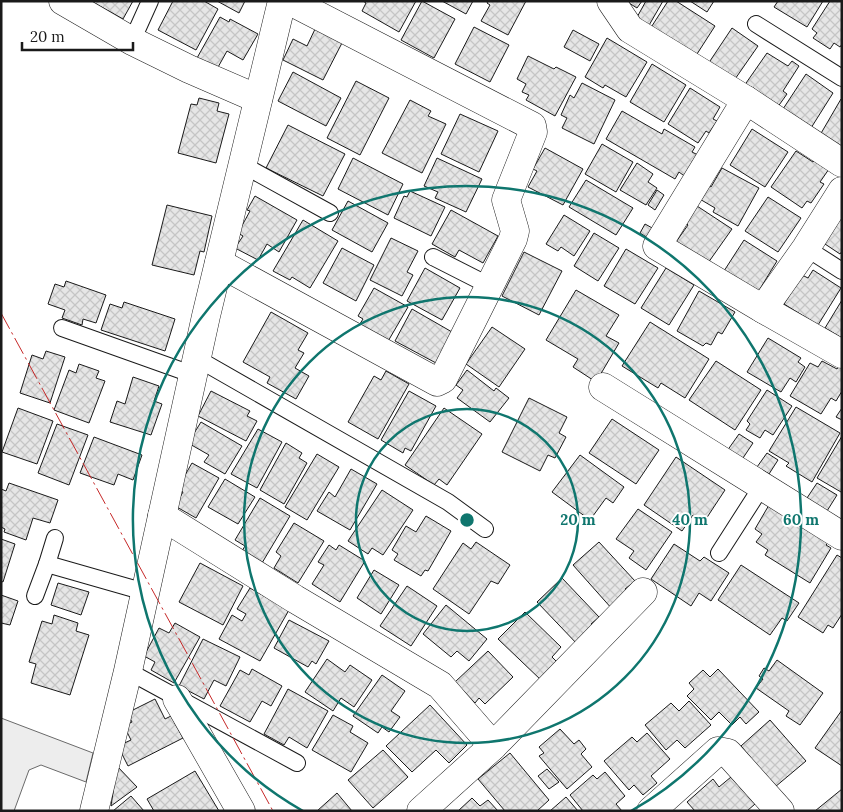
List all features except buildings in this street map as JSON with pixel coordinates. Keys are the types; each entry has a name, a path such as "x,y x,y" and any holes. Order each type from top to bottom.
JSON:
{"street":[{"path":"63,1 132,42 258,99"},
{"path":"94,811 128,671 219,264 282,1"},
{"path":"219,264 437,382 443,379 513,239 515,231 506,200 533,132 532,126 290,1"},
{"path":"611,1 630,29 746,100 842,163"},
{"path":"746,100 657,246 842,354"},
{"path":"763,309 806,248 842,191"},
{"path":"603,386 842,536"},
{"path":"162,516 295,599 440,685 493,746"},
{"path":"421,811 493,746 643,592"},
{"path":"177,699 241,811"},
{"path":"651,811 718,751 728,753 780,811"}],"lane":[{"path":"132,42 150,1"},
{"path":"756,24 842,78"},
{"path":"242,165 330,213"},
{"path":"806,248 842,271"},
{"path":"433,257 490,286"},
{"path":"62,328 196,367 448,502 485,529"},
{"path":"719,553 762,486"},
{"path":"35,596 55,538"},
{"path":"47,564 145,592"},
{"path":"128,671 297,762"}],"shaded area":[{"path":"1,718 93,753 86,782 41,765 29,770 14,811 1,811"}],"power":[{"path":"1,313 273,811"}]}
